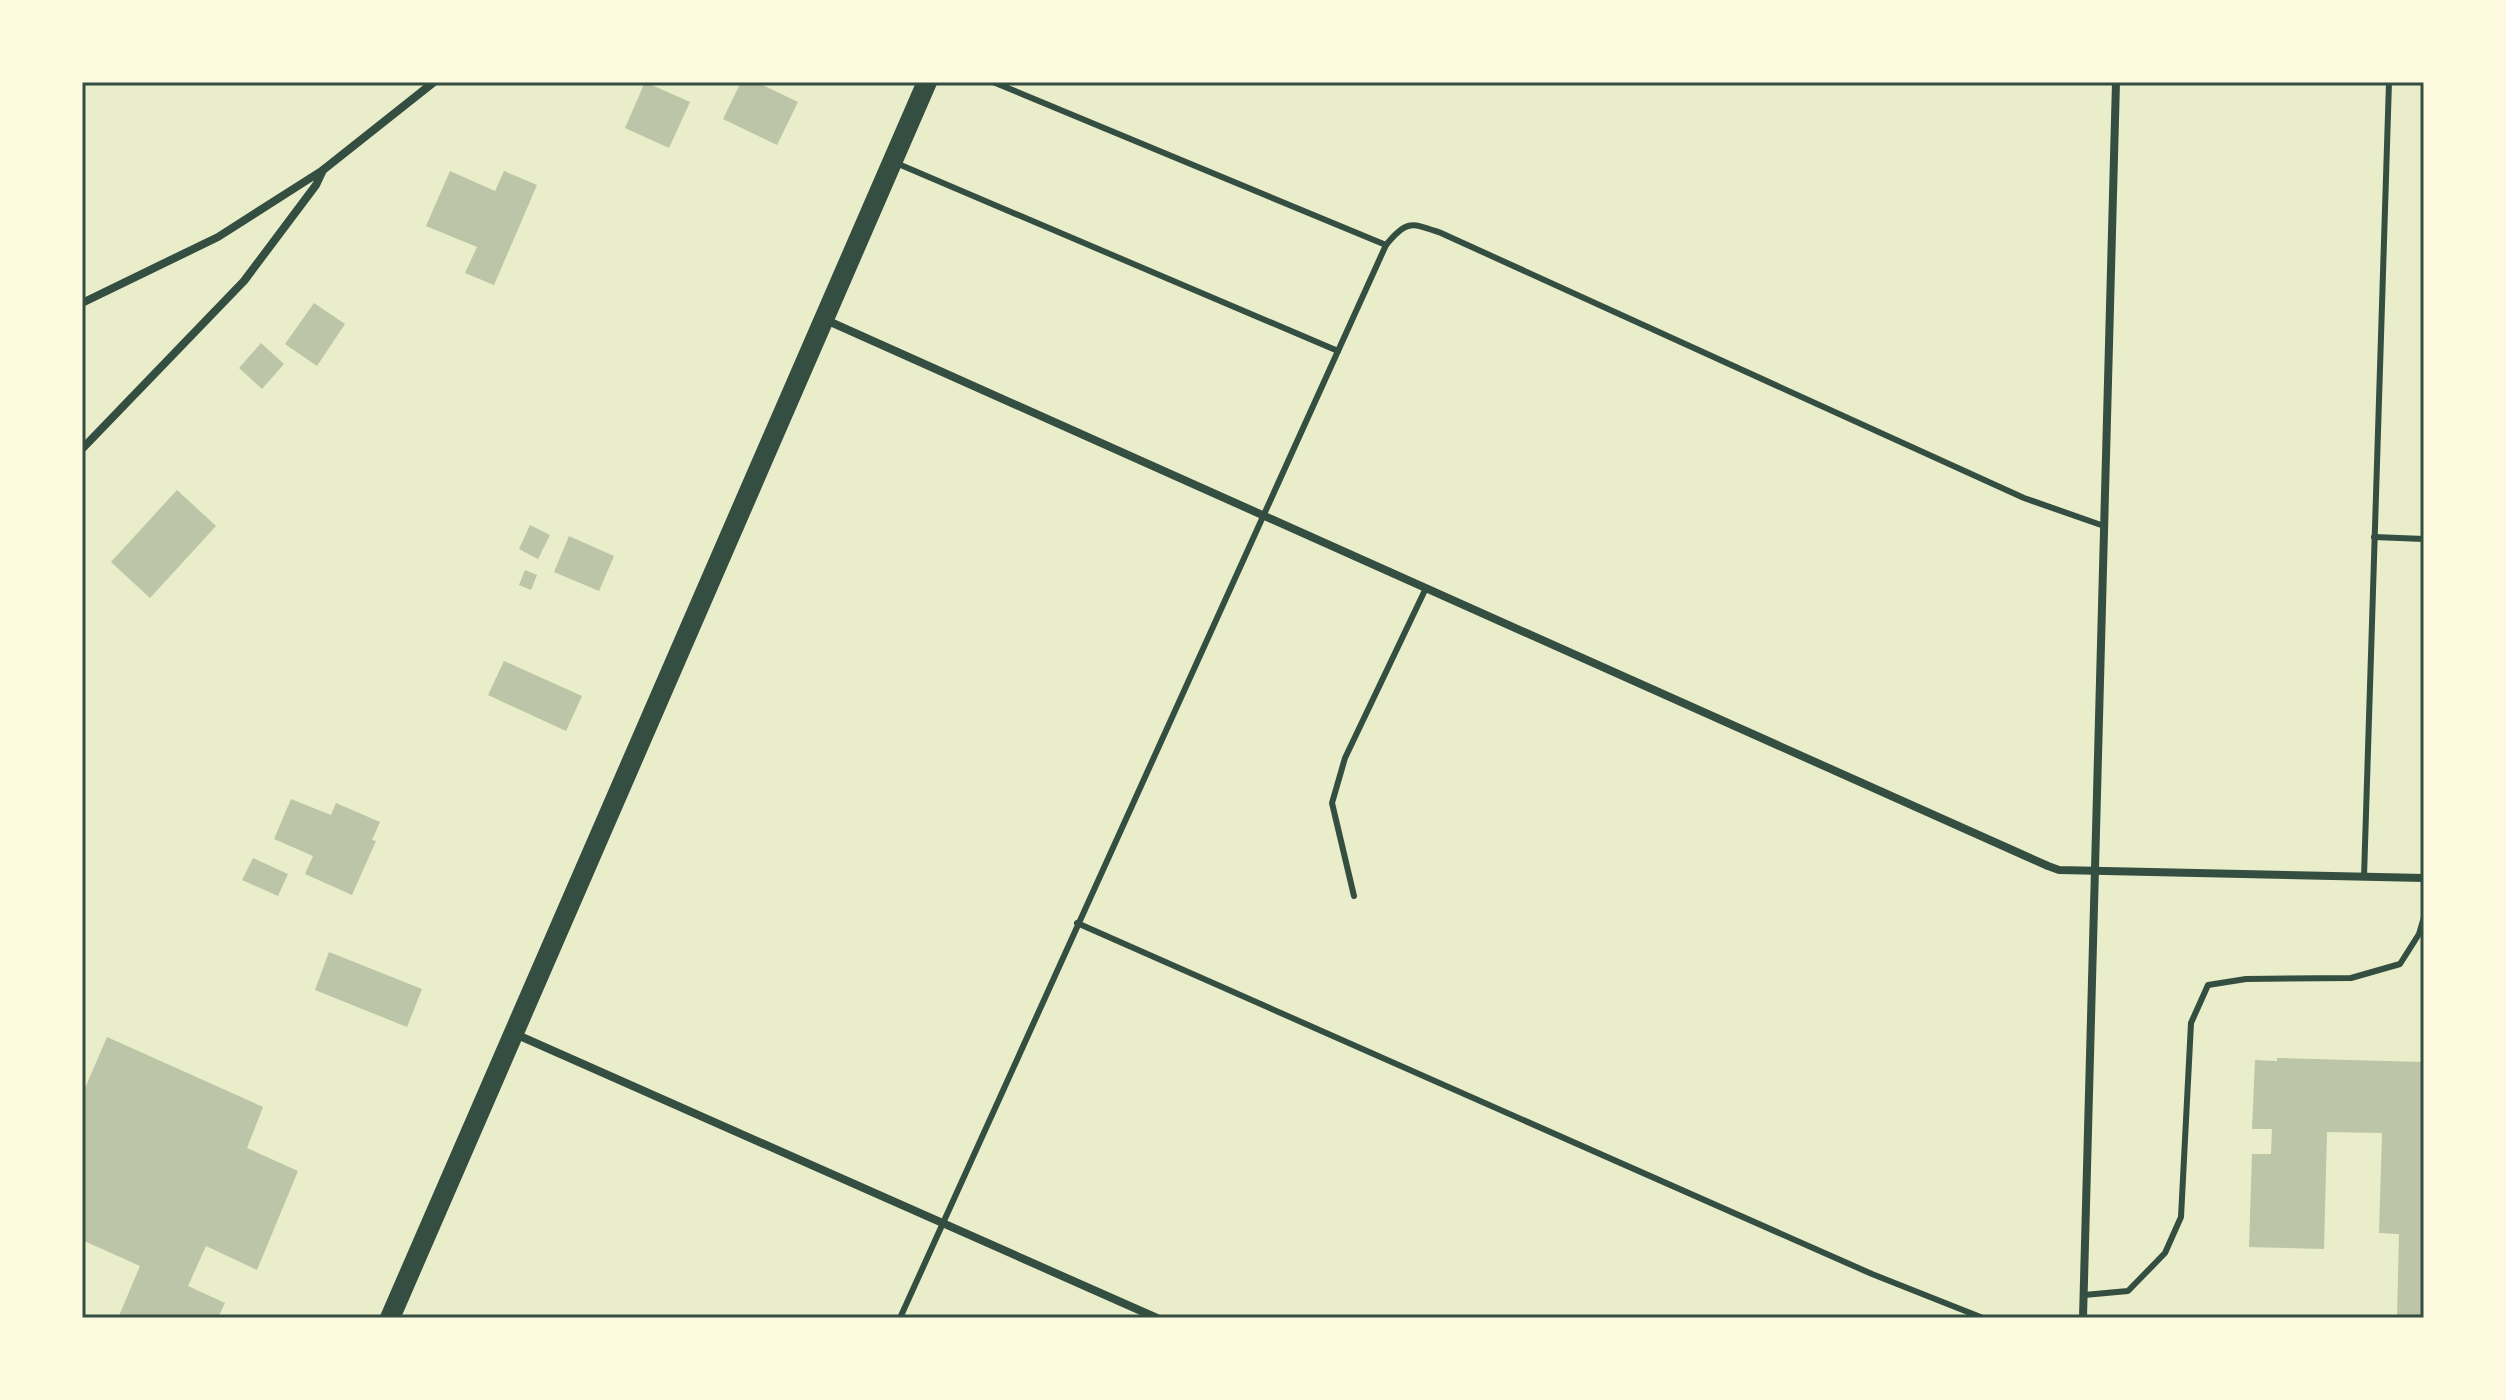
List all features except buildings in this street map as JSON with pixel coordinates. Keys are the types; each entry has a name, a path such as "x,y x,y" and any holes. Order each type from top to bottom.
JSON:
{"main road":[{"path":"390,1318 927,82"}],"street":[{"path":"82,303 218,237 323,170 434,82"},
{"path":"2083,1318 2116,82"},
{"path":"82,449 244,281 316,185 323,170"},
{"path":"822,318 2048,866 2095,870 2424,878"},
{"path":"513,1032 1157,1318"}],"lane":[{"path":"993,82 1386,245"},
{"path":"2364,877 2389,82"},
{"path":"892,161 1338,351"},
{"path":"900,1318 1386,245 1399,228 1413,224 1441,233 2024,498 2104,526"},
{"path":"2374,537 2424,539"},
{"path":"1354,896 1332,803 1345,758 1426,588"},
{"path":"2084,1295 2128,1291 2165,1253 2181,1217 2191,1023 2208,985 2246,979 2351,978 2400,964 2419,934 2424,917"},
{"path":"1077,923 1872,1274 1983,1318"}]}
